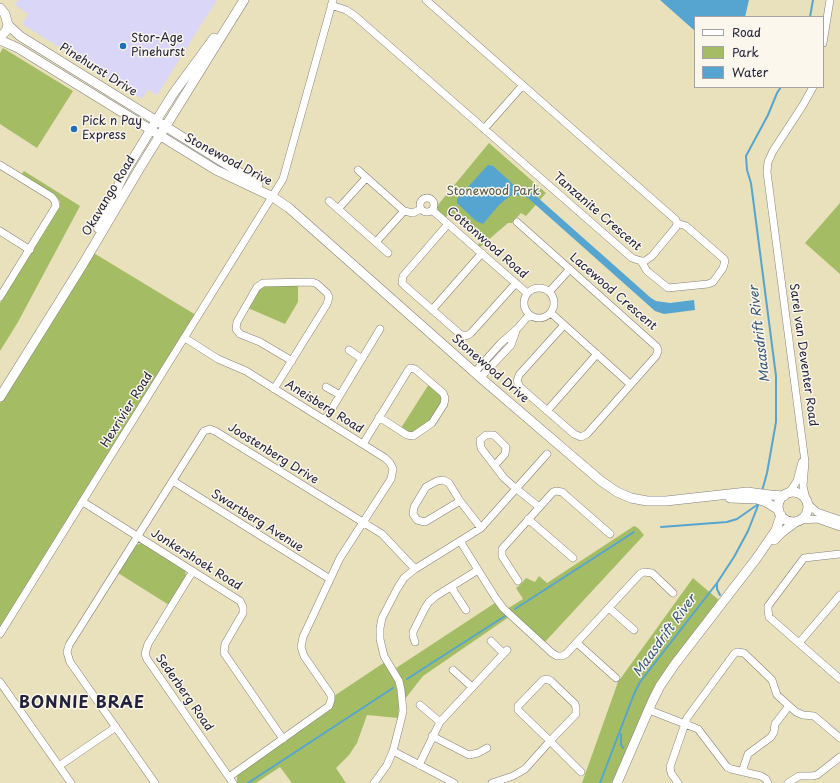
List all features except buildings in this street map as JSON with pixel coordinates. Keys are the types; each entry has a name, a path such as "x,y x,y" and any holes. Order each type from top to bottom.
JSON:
{"street":[{"path":"426,0 676,220 677,223 686,226 725,261 723,268 713,282 708,284 668,288 647,271 641,261"},
{"path":"824,37 830,0"},
{"name":"Tanzanite Crescent","path":"332,3 355,16 632,258 645,261 652,256 676,227 677,223"},
{"name":"Hexrivier Road","path":"0,634 283,179 332,3"},
{"name":"Okavango Road","path":"0,390 85,253 125,172 150,130 173,94 201,55 242,4"},
{"name":"Okavango Road","path":"0,397 242,4"},
{"path":"0,8 5,14 8,25 6,31 0,39"},
{"name":"Pinehurst Drive","path":"8,25 20,36 177,134"},
{"name":"Pinehurst Drive","path":"0,39 18,48 171,144"},
{"path":"484,129 523,85"},
{"name":"Sarel van Deventer Road","path":"807,501 803,486 805,462 767,181 767,167 773,151 812,88"},
{"name":"Stonewood Drive","path":"177,134 261,186 273,197 289,208 478,375 601,481 617,492 631,498 647,501 666,501 715,496 733,498 752,495 767,498 786,494"},
{"name":"Stonewood Drive","path":"171,144 216,170 273,197"},
{"path":"0,165 52,197 56,203 56,209 0,296"},
{"path":"358,170 404,211 413,213 421,208"},
{"path":"338,209 366,178"},
{"name":"Cottonwood Road","path":"427,198 433,201 434,205 432,210 428,212 421,208 421,201 427,198"},
{"path":"329,201 388,252"},
{"name":"Cottonwood Road","path":"432,210 527,293"},
{"path":"376,242 404,211"},
{"name":"Lacewood Crescent","path":"517,222 657,347 658,351 656,356 630,384"},
{"path":"448,224 402,278 403,284 432,310 460,334 464,336 468,335 516,283"},
{"path":"0,231 30,250"},
{"path":"432,310 482,253"},
{"path":"550,292 570,269"},
{"path":"274,389 292,361 329,300 328,295 317,284 312,282 263,283 258,287 237,322 236,329 240,334 260,342 292,361"},
{"path":"538,288 542,288 550,292 554,298 554,306 551,313 548,316 540,318 529,315 526,312 524,304 527,293 530,290 538,288"},
{"path":"551,313 564,324 630,384 583,437 576,436 547,411 520,387 517,379 564,324"},
{"path":"478,375 511,345 517,329 529,315"},
{"path":"325,420 380,330"},
{"name":"Aneisberg Road","path":"185,338 218,359 246,371 388,460 392,466 393,472 391,479 363,523"},
{"path":"349,350 362,359"},
{"path":"547,411 597,354"},
{"path":"363,444 409,369 414,368 443,393 445,398 444,404 432,423 413,436 409,436 379,418"},
{"path":"326,386 340,395"},
{"name":"Joostenberg Drive","path":"155,783 70,662 67,652 69,645 202,433 208,429 212,429 363,523"},
{"name":"Sarel van Deventer Road","path":"786,494 797,480 803,448"},
{"path":"374,783 387,765 393,752 402,720 402,696 399,681 382,650 380,639 382,618 399,585 407,575 415,569 481,528 547,454"},
{"path":"495,465 504,478 538,507"},
{"path":"460,501 425,522 417,520 413,514 414,507 425,489 439,480 445,480 449,483 460,501 481,528"},
{"name":"Swartberg Avenue","path":"173,481 330,579"},
{"path":"518,581 503,558 502,552 504,546 553,492 562,492 610,534"},
{"path":"617,783 648,710 667,675 756,559 776,530 780,513 779,503 786,494 799,493 817,512 840,520"},
{"name":"Stonewood Drive","path":"767,498 780,513"},
{"path":"756,559 781,533 799,521 807,513 807,501"},
{"name":"Jonkershoek Road","path":"83,502 238,599 244,610 225,644 224,653 283,739"},
{"path":"780,513 788,521 817,520 840,527"},
{"path":"528,519 573,558"},
{"path":"231,780 283,739 327,708 330,703 330,692 304,656 301,643 302,637 340,558 363,523 382,534 415,569"},
{"path":"460,541 503,608 552,653 558,656 564,655 577,643 640,574 644,572 652,573 673,593"},
{"path":"840,554 804,558 768,606 769,617 840,678"},
{"path":"415,642 413,632 425,608 433,598 478,570"},
{"name":"Sederberg Road","path":"193,571 148,644 145,654 231,780"},
{"path":"450,587 466,610"},
{"path":"799,643 840,595"},
{"path":"609,608 634,630"},
{"path":"419,765 440,722 505,652 491,640"},
{"path":"577,643 616,678"},
{"path":"678,783 671,773 670,767 687,718 728,661 737,652 744,653 772,680 777,695 789,706 800,715 814,716 840,738"},
{"path":"453,670 472,687"},
{"path":"492,783 521,772 550,741 576,714 575,704 547,679 543,680 518,706 519,711 550,741 581,772"},
{"path":"0,682 70,783"},
{"path":"420,705 440,722"},
{"path":"742,772 748,754 771,737 774,732 775,724 789,706"},
{"path":"648,710 701,731 727,767 761,776 766,778 768,783"},
{"path":"59,766 116,727"},
{"path":"432,736 469,755 478,753 487,748"},
{"path":"393,752 454,783"},
{"path":"788,783 799,776 817,774 840,758"}],"shaded area":[{"name":"Stor-Age Pinehurst","path":"18,0 217,0 157,95 148,90 142,99 22,24 28,14 15,5"}],"green space":[{"path":"3,48 73,91 37,148 0,124 0,53"},
{"name":"Stonewood Park","path":"489,143 546,193 526,216 521,213 512,223 508,223 479,248 477,246 481,241 450,213 445,218 438,211 437,206"},
{"path":"24,171 80,206 18,322 0,351 0,303 60,207 60,202 57,197 22,174"},
{"path":"840,203 840,274 805,243"},
{"path":"92,252 196,315 0,628 0,403"},
{"path":"298,284 298,302 285,324 248,308 262,286"},
{"path":"429,384 441,395 443,399 428,424 410,433 401,428"},
{"path":"634,526 644,535 544,643 507,609 523,599 516,588 526,578 535,582 539,576 547,583"},
{"path":"141,543 185,570 186,576 169,605 118,573 135,546"},
{"path":"693,578 720,601 671,663 613,783 582,783 618,682"},
{"path":"495,603 509,617 423,676 405,699 396,668"},
{"path":"385,662 395,681 397,689 399,704 398,718 367,715 357,743 349,755 336,768 346,783 292,783 280,767 256,783 237,783 239,773 328,711 334,696"}],"water":[{"path":"660,0 749,0 745,16 694,16 694,30"},
{"path":"488,165 493,166 514,185 536,196 651,298 656,301 670,303 694,300 695,310 664,314 655,311 528,198 522,195 510,196 499,205 483,224 476,221 457,203 457,199"}],"waterway":[{"name":"Maasdrift River","path":"810,16 813,0"},
{"name":"Maasdrift River","path":"762,491 767,473 776,422 776,376 751,183 747,170 746,156 780,88"},
{"name":"Maasdrift River","path":"600,783 640,682 717,583 734,557 748,531 759,503"},
{"path":"661,527 727,522 737,519 757,505"},
{"path":"515,609 634,532"},
{"path":"717,583 717,589 720,595"},
{"path":"407,679 505,616"},
{"path":"248,783 393,688"},
{"path":"621,734 621,745 623,748"}],"place":[{"name":"Stor-Age Pinehurst","path":"123,46"},
{"name":"Pick n Pay Express","path":"74,129"}],"district":[{"name":"BONNIE BRAE","path":"82,704"}]}
